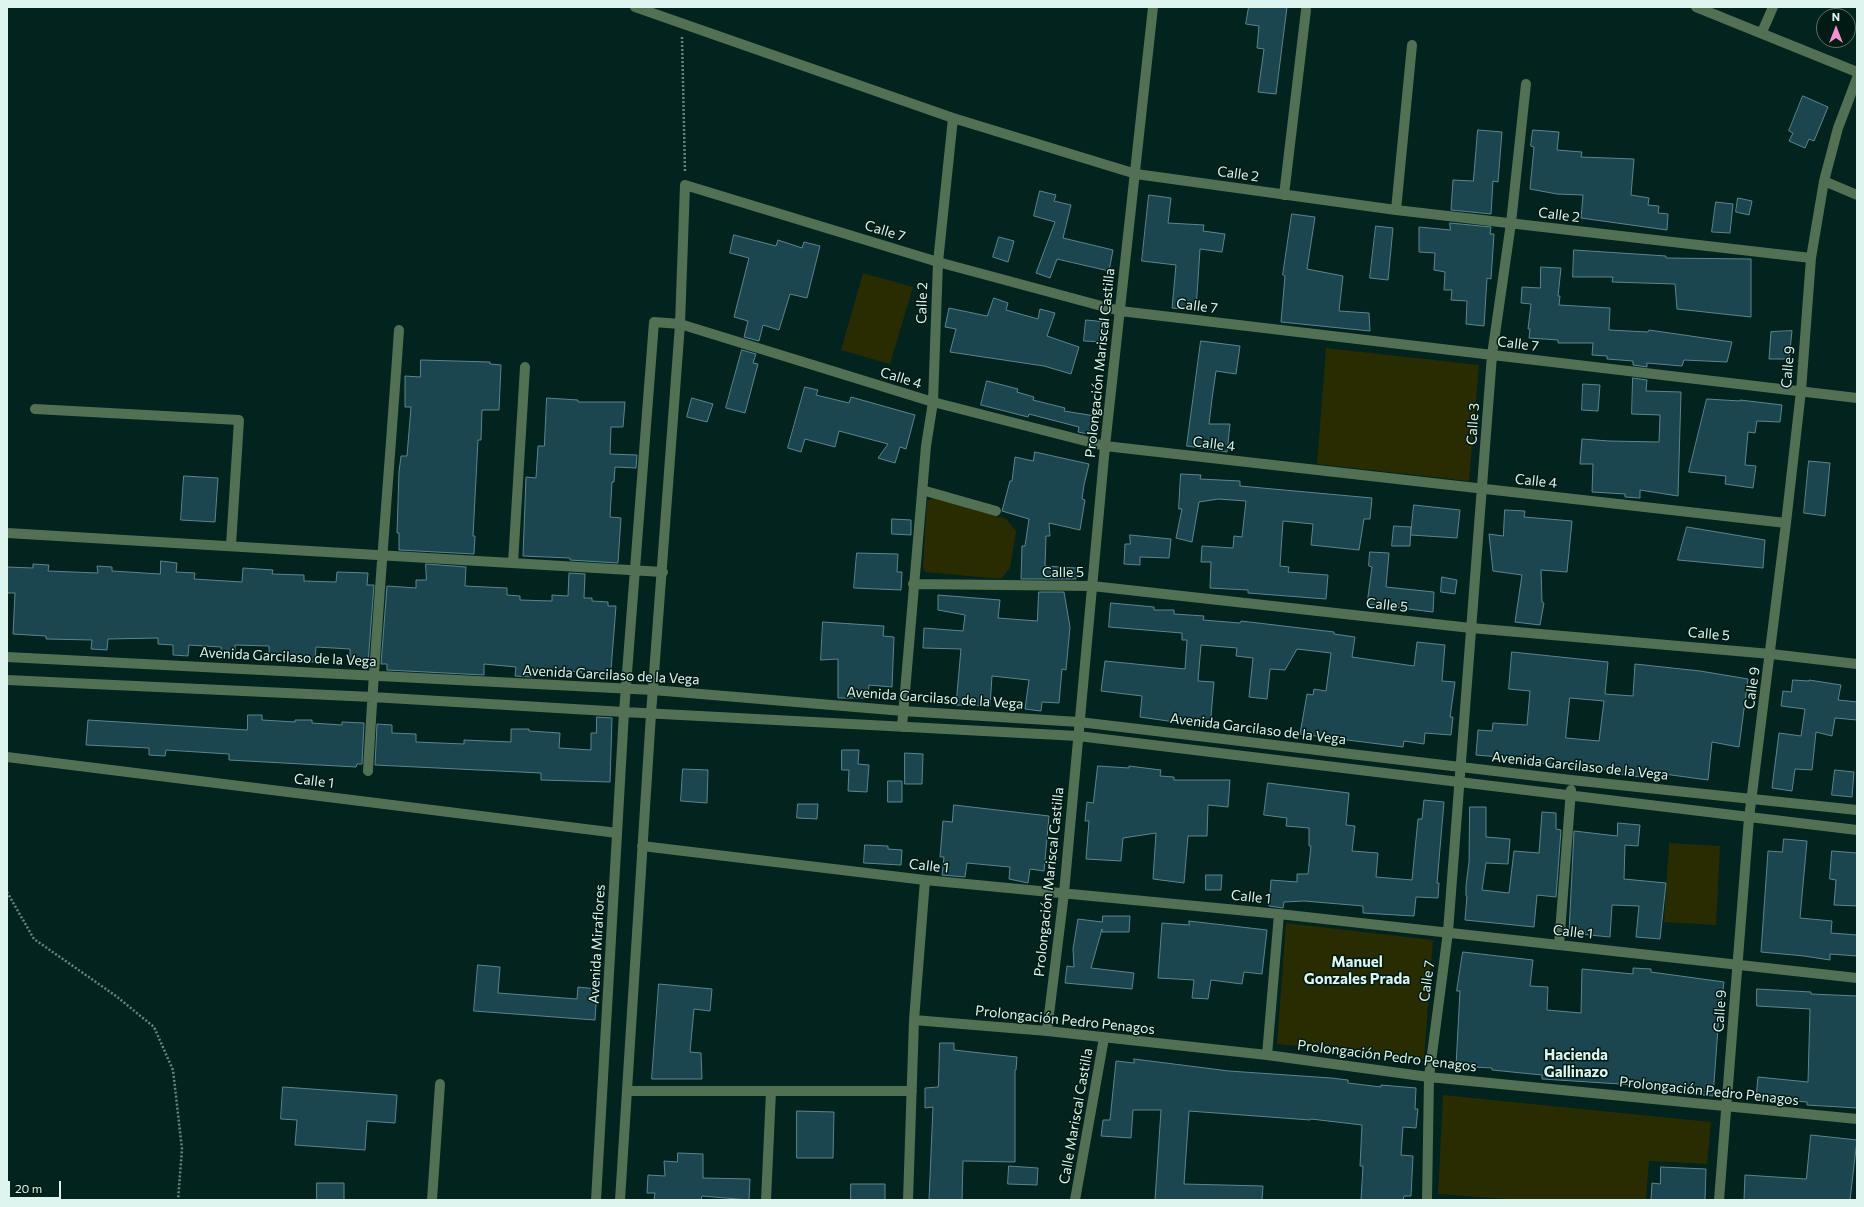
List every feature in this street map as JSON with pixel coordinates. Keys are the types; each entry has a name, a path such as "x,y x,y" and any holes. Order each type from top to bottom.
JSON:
{"street":[{"path":"635,7 682,22 953,118"},
{"name":"Prolongación Mariscal Castilla","path":"1048,1031 1064,893 1105,446 1136,174 1153,7"},
{"path":"1696,7 1762,32 1857,72"},
{"path":"1762,32 1773,7"},
{"path":"1284,195 1306,10"},
{"path":"1396,210 1412,45"},
{"name":"Calle 9","path":"1719,1200 1749,818 1771,654 1786,523 1800,391 1811,258 1824,181 1838,128 1857,78"},
{"name":"Calle 3","path":"1461,767 1492,355 1511,223 1526,84"},
{"name":"Calle 2","path":"902,727 913,584 926,446 933,402 938,262 953,118 1136,174 1396,210 1811,258"},
{"path":"1824,181 1857,195"},
{"path":"620,1200 651,714 663,572 680,324 685,186"},
{"name":"Calle 7","path":"685,186 938,262 1120,311 1857,398"},
{"name":"Calle 4","path":"654,322 680,324 933,402 1105,446 1786,523"},
{"name":"Avenida Miraflores","path":"596,1200 624,712 654,322"},
{"path":"368,771 373,676 399,330"},
{"path":"513,563 525,367"},
{"path":"35,409 239,420 231,545"},
{"path":"922,490 996,511"},
{"path":"7,533 231,545 383,556 663,572"},
{"name":"Calle 5","path":"913,584 1092,586 1472,628 1771,654 1857,664"},
{"name":"Avenida Garcilaso de la Vega","path":"7,657 653,690 903,710 1079,722 1571,780 1857,810"},
{"name":"Avenida Garcilaso de la Vega","path":"7,680 372,697 651,714 1078,736 1857,830"},
{"name":"Calle 1","path":"7,757 617,833"},
{"name":"Calle 7","path":"1427,1200 1429,1077 1448,932 1461,767"},
{"path":"1559,944 1571,780"},
{"name":"Calle 1","path":"642,846 925,880 1279,914 1857,978"},
{"path":"908,1200 914,1020 925,880"},
{"path":"1267,1055 1279,914"},
{"name":"Prolongación Pedro Penagos","path":"914,1020 1048,1031 1267,1055 1429,1077 1857,1119"},
{"name":"Calle Mariscal Castilla","path":"1075,1200 1104,1038"},
{"path":"432,1200 440,1084"},
{"path":"627,1091 912,1091"},
{"path":"766,1200 771,1091"}],"path":[{"path":"682,22 685,186"},
{"path":"7,892 34,939 116,996 154,1027 173,1070 182,1149 178,1200"}],"green space":[{"path":"863,273 913,287 890,364 841,350"},
{"path":"1326,348 1479,365 1469,481 1317,464"},
{"path":"934,497 1006,519 1016,531 1010,568 1001,579 925,572 923,568 927,501"},
{"path":"1669,843 1720,846 1716,925 1664,922"},
{"path":"1286,923 1433,940 1424,1059 1277,1044"},
{"path":"1443,1095 1711,1122 1707,1164 1649,1161 1646,1200 1520,1200 1438,1194"}],"building":[{"path":"1249,7 1287,7 1276,94 1258,92 1264,49 1257,48 1259,26 1246,24"},
{"path":"1803,96 1828,107 1814,141 1809,139 1805,148 1789,141 1793,133 1789,131"},
{"path":"1478,130 1502,132 1498,182 1493,181 1491,214 1451,210 1453,180 1473,181"},
{"path":"1533,130 1559,132 1557,150 1582,152 1581,157 1634,159 1631,195 1649,198 1648,205 1659,206 1658,213 1668,214 1667,230 1581,218 1583,195 1557,194 1530,189 1534,147 1531,146"},
{"path":"1040,191 1056,195 1054,201 1071,205 1063,238 1113,250 1109,271 1057,259 1050,278 1036,273 1055,222 1034,216"},
{"path":"1149,195 1171,198 1168,223 1204,225 1203,231 1225,234 1222,252 1200,249 1196,310 1172,308 1176,265 1142,261"},
{"path":"1738,198 1752,201 1749,215 1736,212"},
{"path":"1716,202 1733,204 1730,233 1712,232"},
{"path":"1292,214 1315,217 1307,269 1343,276 1339,311 1369,313 1370,331 1281,322 1285,276 1283,275"},
{"path":"1450,223 1491,227 1490,234 1494,234 1491,279 1487,278 1484,326 1466,324 1467,301 1451,300 1452,290 1444,290 1445,272 1434,270 1435,253 1419,252 1419,227 1450,230"},
{"path":"1376,226 1393,228 1388,280 1370,278"},
{"path":"734,235 776,246 778,240 802,248 804,242 820,246 807,298 790,294 779,330 763,325 759,341 744,337 748,321 734,317 749,258 730,253"},
{"path":"999,237 1014,241 1008,262 993,257"},
{"path":"1574,250 1666,256 1666,258 1751,259 1751,317 1677,309 1675,284 1612,282 1613,277 1573,277"},
{"path":"1541,267 1561,268 1558,296 1560,296 1559,305 1610,308 1609,330 1648,332 1649,330 1732,342 1727,362 1684,360 1682,366 1647,363 1647,367 1633,365 1633,361 1607,359 1607,356 1592,355 1593,343 1558,343 1558,340 1529,338 1530,329 1528,329 1531,304 1521,303 1522,287 1540,288"},
{"path":"994,298 1008,303 1006,310 1038,319 1040,309 1055,313 1047,336 1079,347 1071,374 1044,366 950,352 956,329 945,327 949,308 987,316"},
{"path":"1086,320 1107,322 1105,342 1084,341"},
{"path":"1792,331 1789,359 1769,359 1771,332"},
{"path":"1201,341 1240,346 1236,374 1216,371 1212,399 1209,424 1230,424 1227,452 1187,446"},
{"path":"742,350 756,354 753,363 758,364 745,413 726,408"},
{"path":"421,360 490,362 490,364 501,365 499,410 482,410 481,440 478,440 473,536 475,536 474,554 399,550 399,533 397,533 399,472 401,456 407,456 411,407 405,407 405,376 420,377"},
{"path":"1633,378 1647,380 1646,391 1681,392 1678,496 1640,490 1640,498 1625,497 1625,494 1592,492 1593,464 1580,464 1582,439 1659,442 1660,415 1632,414"},
{"path":"987,381 1018,389 1017,392 1034,397 1033,400 1065,408 1064,411 1095,416 1093,435 1078,432 1079,427 1029,414 1028,417 981,405"},
{"path":"1583,384 1600,385 1598,411 1582,410"},
{"path":"805,387 818,390 816,395 849,403 851,397 915,415 906,449 900,447 895,463 878,458 888,444 839,431 835,447 805,439 801,452 788,448"},
{"path":"547,398 578,400 578,402 625,402 623,427 611,427 610,454 637,455 636,468 615,467 614,482 612,482 610,517 621,518 618,563 570,560 570,558 523,556 526,477 536,478 538,446 544,446"},
{"path":"692,398 713,404 707,422 687,417"},
{"path":"1707,399 1740,400 1782,405 1780,422 1757,421 1755,433 1748,432 1745,465 1756,466 1753,488 1725,484 1726,476 1689,472"},
{"path":"1035,452 1089,464 1082,499 1085,500 1080,530 1049,523 1050,536 1046,536 1045,566 1077,568 1076,579 1021,579 1022,546 1025,546 1029,519 1002,511 1010,481 1012,481 1015,457 1033,461"},
{"path":"1809,461 1830,463 1825,516 1804,513"},
{"path":"1181,474 1201,475 1200,479 1240,481 1240,486 1372,498 1370,519 1364,519 1359,550 1311,545 1313,524 1283,521 1280,566 1289,567 1288,572 1328,575 1326,599 1248,593 1248,590 1210,588 1211,562 1201,562 1202,546 1233,548 1234,536 1242,537 1246,501 1218,499 1199,502 1192,542 1176,538 1182,509 1179,509"},
{"path":"184,476 218,478 215,522 181,520"},
{"path":"1414,505 1460,510 1457,538 1411,535"},
{"path":"1505,510 1525,511 1524,517 1572,521 1567,572 1541,570 1542,602 1544,603 1540,625 1515,622 1522,575 1493,571 1489,534 1503,536"},
{"path":"892,519 911,520 911,535 892,534"},
{"path":"1394,526 1411,527 1410,546 1392,546"},
{"path":"1687,527 1765,540 1763,568 1678,560"},
{"path":"1130,535 1171,539 1169,558 1140,557 1140,565 1124,564 1125,544 1130,544"},
{"path":"1370,552 1389,553 1386,587 1434,592 1433,612 1367,604 1372,567 1369,566"},
{"path":"857,553 898,554 897,572 902,572 901,590 854,588"},
{"path":"161,561 177,563 176,572 195,573 194,579 242,582 243,568 273,570 272,574 304,575 304,581 336,582 337,572 368,573 367,585 374,585 368,664 350,663 350,649 316,647 315,662 300,661 301,655 269,654 269,646 235,645 235,655 221,654 221,647 189,645 188,656 173,655 173,645 158,644 158,638 108,639 107,650 91,649 92,640 46,639 46,636 13,634 15,593 7,593 7,567 33,568 33,564 49,565 48,571 98,573 97,566 112,567 112,571 160,574"},
{"path":"426,564 466,567 465,586 507,588 507,595 520,596 520,600 552,601 552,595 568,596 569,573 585,574 584,598 592,598 592,601 608,602 608,606 616,606 611,670 606,670 606,676 582,674 582,672 532,669 532,677 515,676 516,667 484,664 484,675 387,670 387,664 381,664 387,586 416,588 416,580 426,580"},
{"path":"1442,577 1457,580 1455,594 1441,592"},
{"path":"1039,592 1064,592 1070,627 1066,670 1062,669 1059,703 1042,702 1041,711 1025,709 1029,680 992,676 990,706 956,705 961,649 923,648 924,628 963,631 965,615 938,610 938,595 1000,600 998,618 1037,621"},
{"path":"1111,603 1154,607 1154,610 1174,610 1174,614 1204,616 1203,620 1240,623 1241,621 1334,632 1334,634 1355,637 1352,657 1414,666 1417,642 1445,645 1442,681 1455,682 1450,717 1453,717 1451,735 1425,733 1424,744 1404,741 1403,747 1300,734 1307,694 1313,695 1314,689 1326,691 1331,653 1297,649 1285,670 1270,669 1267,699 1249,697 1253,658 1236,656 1237,648 1201,645 1198,681 1214,682 1210,727 1140,717 1142,696 1101,691 1105,661 1185,669 1187,640 1182,640 1182,633 1109,627"},
{"path":"823,622 884,626 883,636 894,637 892,687 869,685 868,698 838,698 838,659 821,660"},
{"path":"1512,652 1608,662 1605,694 1633,696 1635,664 1700,671 1748,679 1739,747 1712,742 1708,780 1642,771 1641,777 1617,774 1618,771 1476,755 1478,730 1492,731 1493,723 1527,725 1530,691 1509,689","holes":["1570,698 1604,701 1599,741 1566,738"]},
{"path":"1793,680 1809,680 1841,685 1838,700 1857,702 1857,720 1835,718 1832,736 1816,732 1812,770 1795,769 1792,791 1772,788 1779,733 1801,736 1805,709 1781,706 1783,691 1791,692"},
{"path":"248,715 262,715 262,720 295,722 295,720 312,720 312,723 342,725 342,722 364,723 362,764 357,764 356,767 229,760 229,754 166,750 165,756 149,755 149,748 86,745 88,720 247,730"},
{"path":"597,717 612,718 610,782 541,780 541,773 375,765 377,724 392,725 392,733 416,734 416,742 464,744 464,740 511,742 511,729 529,729 529,731 560,733 559,748 591,750 591,733 596,733"},
{"path":"842,750 859,750 858,764 869,765 867,792 848,791 849,770 842,770"},
{"path":"905,753 923,754 922,784 905,784"},
{"path":"1098,766 1129,768 1129,766 1161,770 1160,776 1174,777 1174,780 1230,780 1228,807 1208,805 1207,836 1188,836 1184,883 1153,879 1156,833 1123,838 1121,861 1086,859 1089,821 1085,821 1087,802 1093,803"},
{"path":"683,769 708,770 707,803 681,801"},
{"path":"1835,770 1854,772 1852,797 1832,795"},
{"path":"888,781 902,781 902,802 888,802"},
{"path":"1268,783 1349,793 1346,825 1355,826 1352,851 1378,853 1376,877 1412,880 1418,819 1422,819 1424,800 1444,802 1437,883 1439,883 1438,898 1416,897 1414,916 1363,913 1363,906 1304,901 1284,902 1283,908 1269,906 1271,880 1297,882 1297,874 1308,874 1311,846 1309,846 1309,828 1286,826 1287,818 1264,815"},
{"path":"798,804 818,804 817,819 797,818"},
{"path":"954,805 1049,816 1044,871 1030,869 1028,883 1009,879 1010,867 967,863 965,877 942,875 944,857 940,857 943,821 952,822"},
{"path":"1470,807 1486,807 1486,837 1510,839 1508,864 1486,863 1482,890 1509,893 1514,851 1539,853 1542,812 1556,813 1556,829 1561,830 1556,897 1537,895 1534,927 1465,920 1467,896 1466,886 1469,862"},
{"path":"1618,823 1640,825 1638,846 1625,845 1624,879 1666,883 1660,939 1636,937 1639,906 1612,905 1610,937 1569,933 1574,831 1617,836"},
{"path":"1784,839 1807,841 1800,918 1832,921 1831,933 1857,935 1857,956 1830,954 1830,960 1761,952 1768,851 1782,852"},
{"path":"865,845 888,846 888,849 902,850 901,865 864,863"},
{"path":"1832,851 1857,853 1857,906 1834,905 1836,880 1830,879"},
{"path":"1206,875 1222,875 1221,890 1206,890"},
{"path":"1103,916 1130,916 1129,932 1102,932 1102,929 1091,968 1134,973 1132,989 1065,983 1067,966 1074,967 1073,949 1078,919 1102,922"},
{"path":"1189,921 1267,930 1262,974 1244,972 1242,984 1211,980 1208,999 1192,998 1194,980 1158,978 1162,923 1189,925"},
{"path":"1463,952 1533,960 1530,986 1548,987 1547,1010 1581,1013 1582,969 1633,974 1633,968 1651,969 1651,972 1724,982 1718,1028 1713,1096 1662,1091 1662,1088 1636,1087 1636,1085 1542,1079 1542,1075 1492,1070 1492,1068 1456,1066 1460,991 1457,991"},
{"path":"478,965 500,967 498,993 577,999 578,987 597,989 595,1020 474,1011"},
{"path":"659,984 712,989 710,1011 694,1009 690,1052 701,1053 702,1079 652,1079"},
{"path":"1757,989 1811,992 1811,994 1857,996 1857,1108 1807,1105 1807,1102 1756,1098 1758,1077 1808,1082 1810,1009 1757,1006"},
{"path":"940,1043 954,1043 954,1050 1017,1057 1015,1070 1015,1162 963,1161 962,1200 929,1200 933,1107 925,1108 925,1088 938,1087"},
{"path":"1134,1059 1229,1071 1331,1078 1348,1080 1348,1083 1381,1087 1381,1085 1416,1088 1415,1109 1418,1109 1416,1128 1403,1127 1401,1155 1413,1156 1411,1196 1404,1196 1403,1200 1361,1200 1363,1166 1360,1166 1362,1125 1311,1119 1189,1111 1184,1184 1263,1186 1262,1200 1155,1200 1161,1110 1133,1110 1131,1138 1101,1136 1103,1120 1110,1120 1116,1061 1134,1063"},
{"path":"283,1087 397,1095 395,1123 367,1121 365,1150 295,1145 297,1120 281,1119"},
{"path":"797,1111 834,1112 833,1158 797,1158"},
{"path":"1811,1135 1857,1140 1850,1200 1744,1200 1745,1175 1806,1179"},
{"path":"678,1153 703,1154 703,1178 750,1179 749,1200 702,1196 701,1200 654,1200 655,1193 647,1193 648,1175 665,1176 664,1161 677,1162"},
{"path":"1009,1166 1038,1168 1037,1185 1008,1184"},
{"path":"1661,1167 1706,1169 1705,1200 1651,1200 1652,1183 1660,1184"},
{"path":"317,1183 344,1183 344,1200 317,1200"},
{"path":"851,1184 885,1184 885,1200 851,1200"}],"district":[{"name":"Manuel Gonzales Prada","path":"1357,970"},
{"name":"Hacienda Gallinazo","path":"1576,1064"}]}
